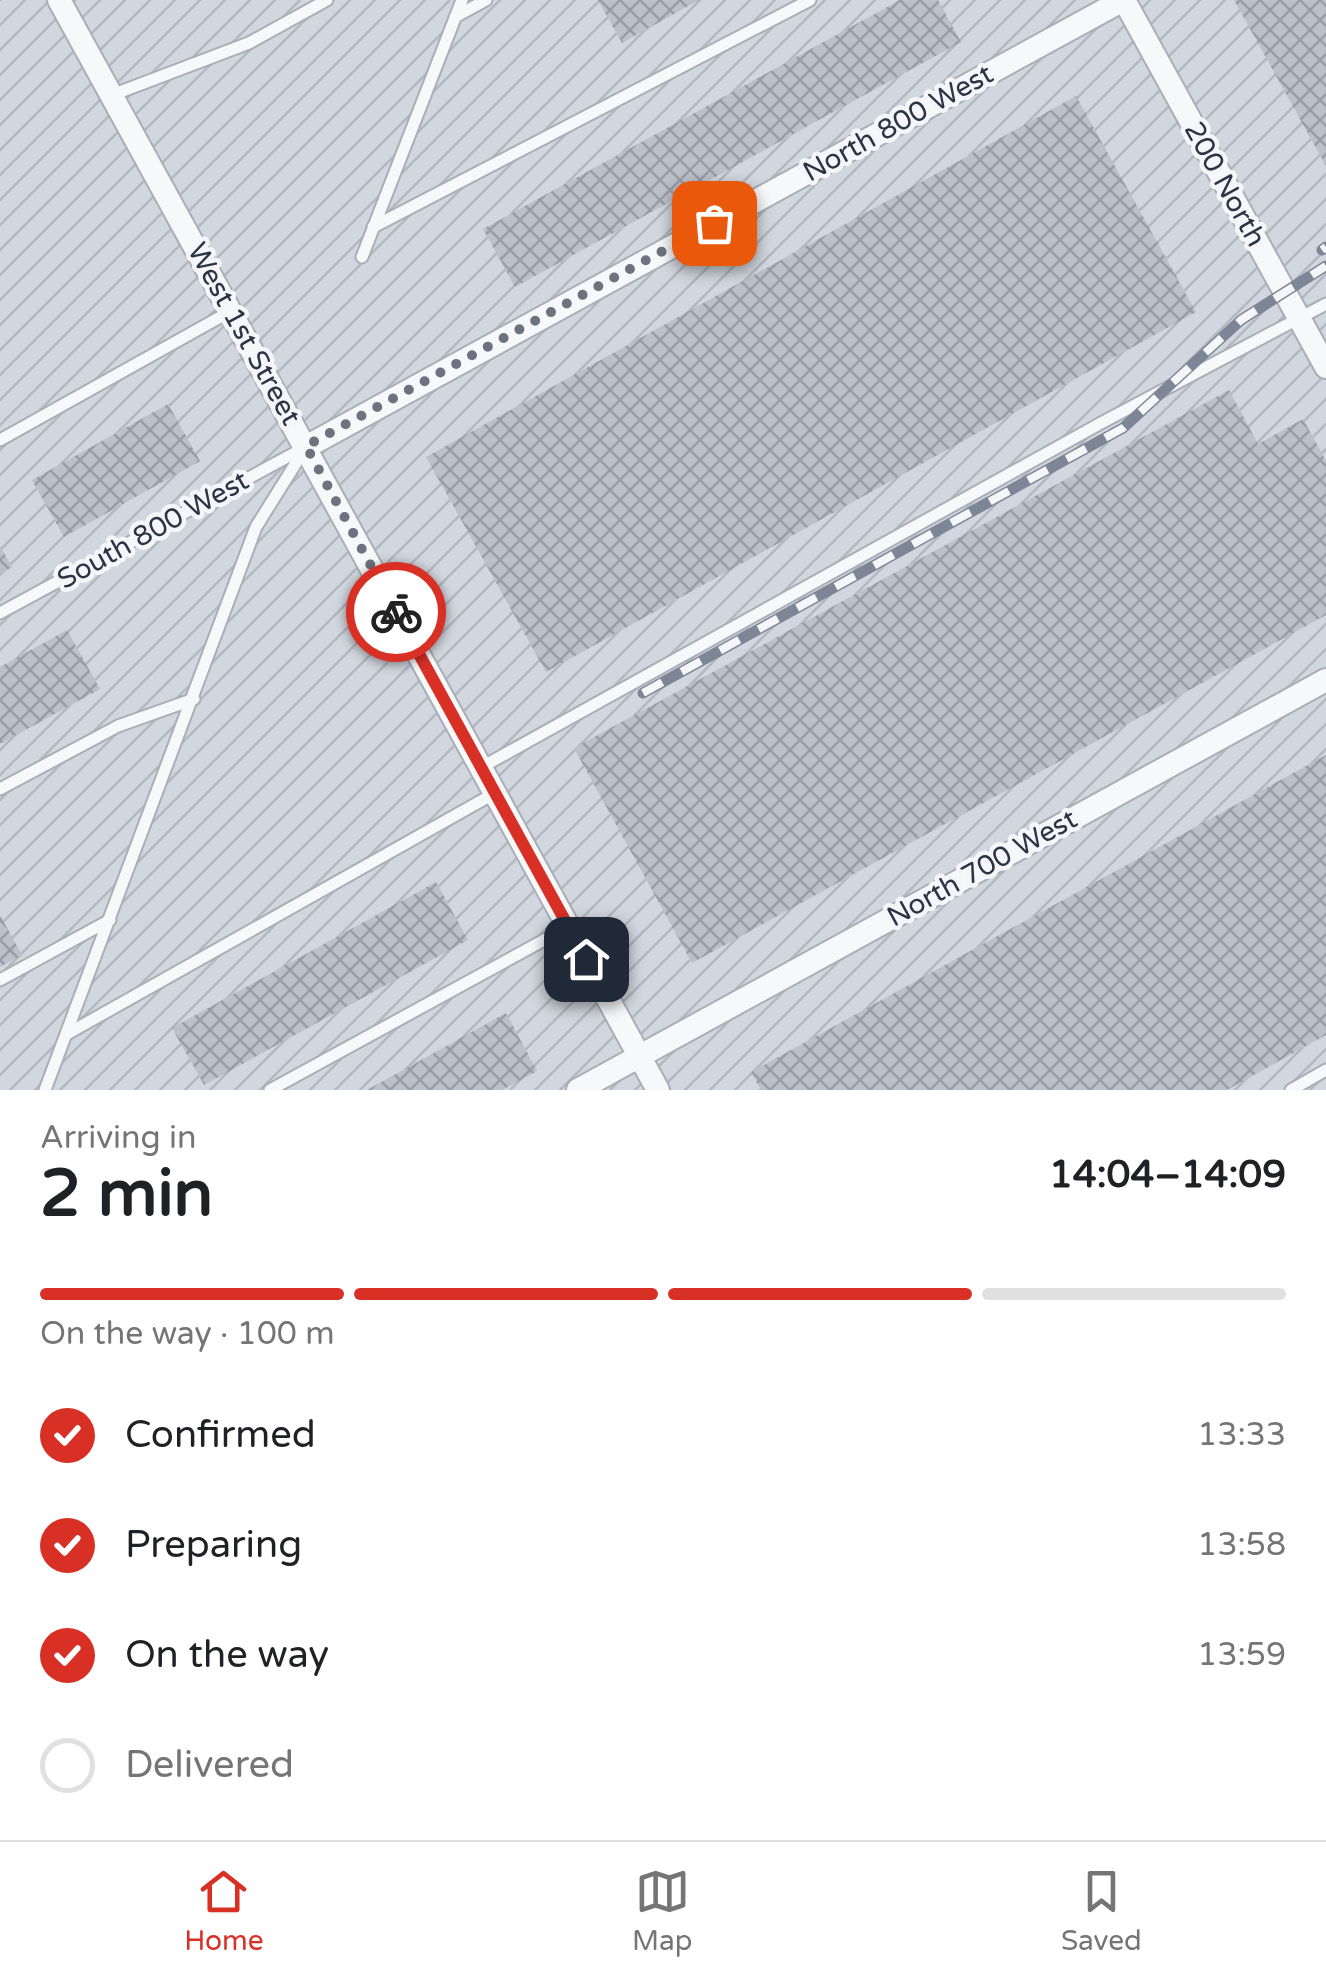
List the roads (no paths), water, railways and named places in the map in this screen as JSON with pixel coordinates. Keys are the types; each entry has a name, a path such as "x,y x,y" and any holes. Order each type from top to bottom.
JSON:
{"street":[{"name":"West 1st Street","path":"59,0 658,1090"},
{"name":"200 North","path":"1123,0 1326,367"},
{"name":"North 800 West","path":"306,446 1123,0"},
{"name":"North 700 West","path":"578,1090 1326,680"}],"lane":[{"path":"112,95 249,43 327,0"},
{"path":"362,257 462,0"},
{"path":"456,17 486,0"},
{"path":"373,227 810,0"},
{"path":"480,768 1101,423 1326,304"},
{"path":"0,440 231,311"},
{"path":"45,1090 256,527 306,446"},
{"name":"South 800 West","path":"0,613 306,446"},
{"path":"0,789 118,726 194,699"},
{"path":"67,1034 495,793"},
{"path":"0,980 111,919"},
{"path":"270,1090 568,926"},
{"path":"1290,1090 1326,1070"}],"railway":[{"path":"1322,250 1326,247"},
{"path":"643,693 1123,428 1241,320 1326,266"}]}
